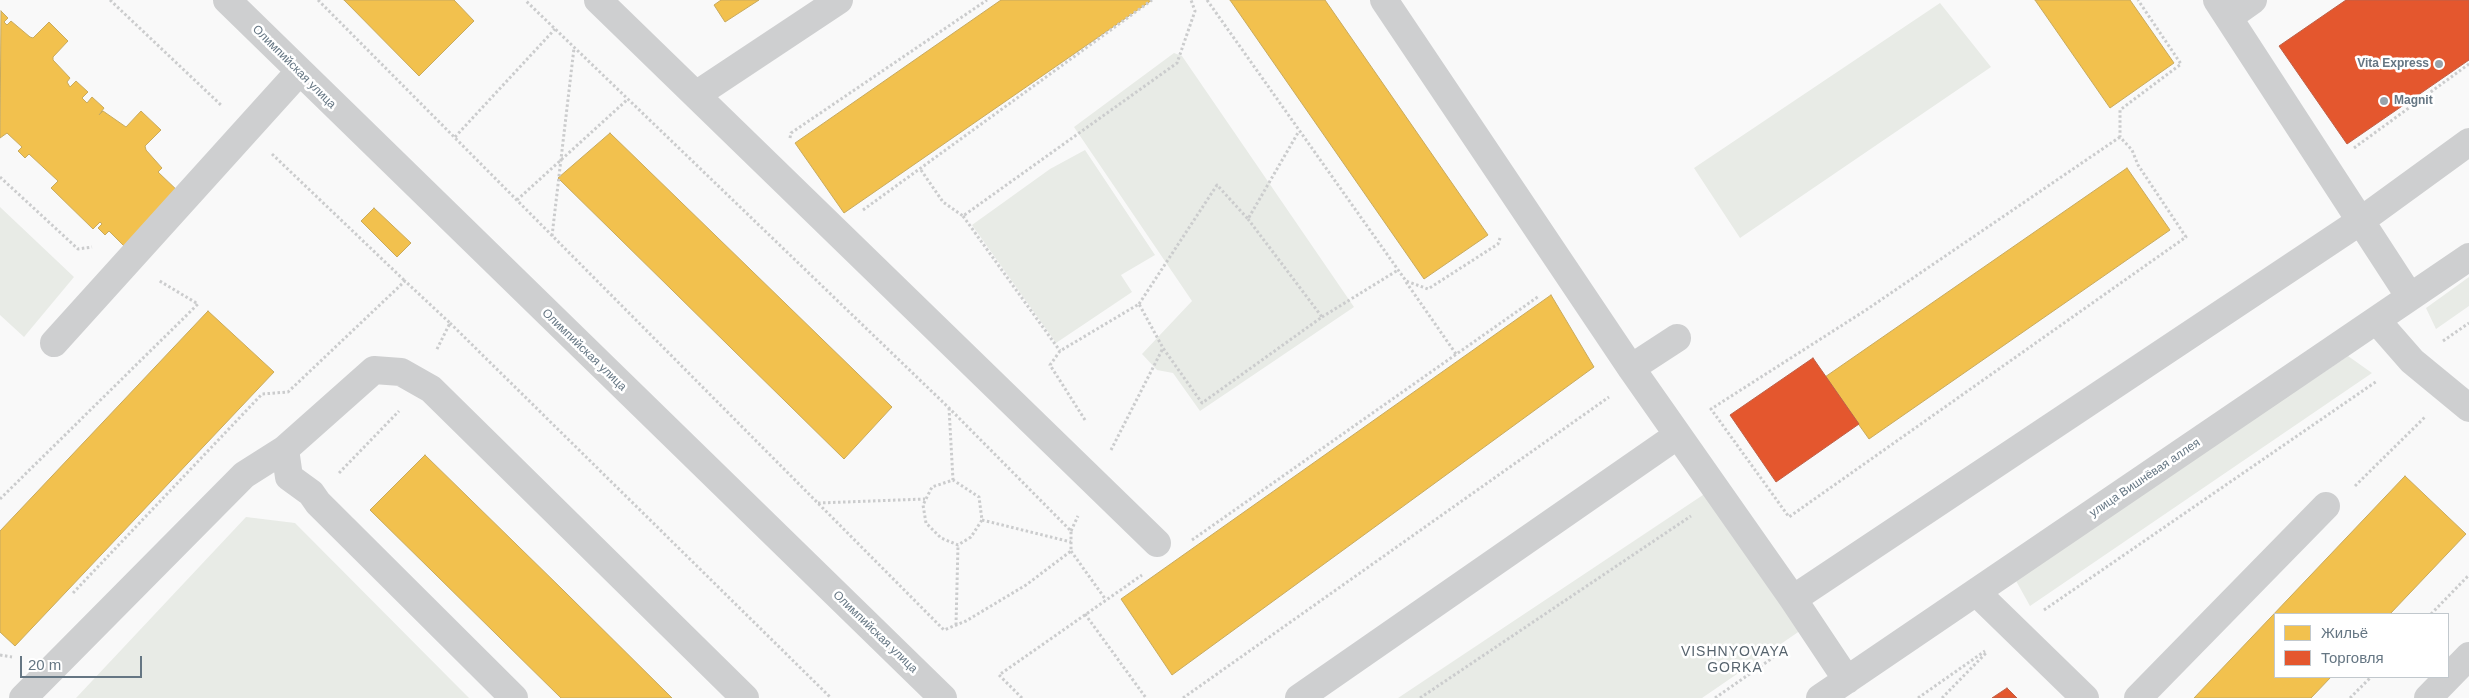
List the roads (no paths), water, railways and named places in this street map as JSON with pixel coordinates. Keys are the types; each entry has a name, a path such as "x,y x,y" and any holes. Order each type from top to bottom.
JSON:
{"street":[{"name":"Олимпийская улица","path":"227,0 298,72 943,698"},
{"path":"598,0 1157,543"},
{"path":"696,96 839,0"},
{"path":"1385,0 1632,368 1847,680"},
{"path":"2253,0 2223,8 2359,222 2410,297"},
{"path":"54,343 298,72"},
{"path":"1793,599 2359,222 2469,142"},
{"name":"улица Вишнёвая аллея","path":"1820,698 2469,257"},
{"path":"2377,321 2412,361 2467,404"},
{"path":"1632,368 1678,338"},
{"path":"23,698 244,475 285,450 374,370 401,372 431,389 745,698"},
{"path":"1298,698 1678,435"},
{"path":"285,450 289,477 310,493 514,698"},
{"path":"2138,698 2326,506"},
{"path":"1976,592 2085,698"},
{"path":"2449,676 2469,656"},
{"path":"2428,698 2448,678"}],"place":[{"name":"Vita Express","path":"2439,64"},
{"name":"Magnit","path":"2384,101"}],"district":[{"name":"VISHNYOVAYA GORKA","path":"1735,660"}]}
